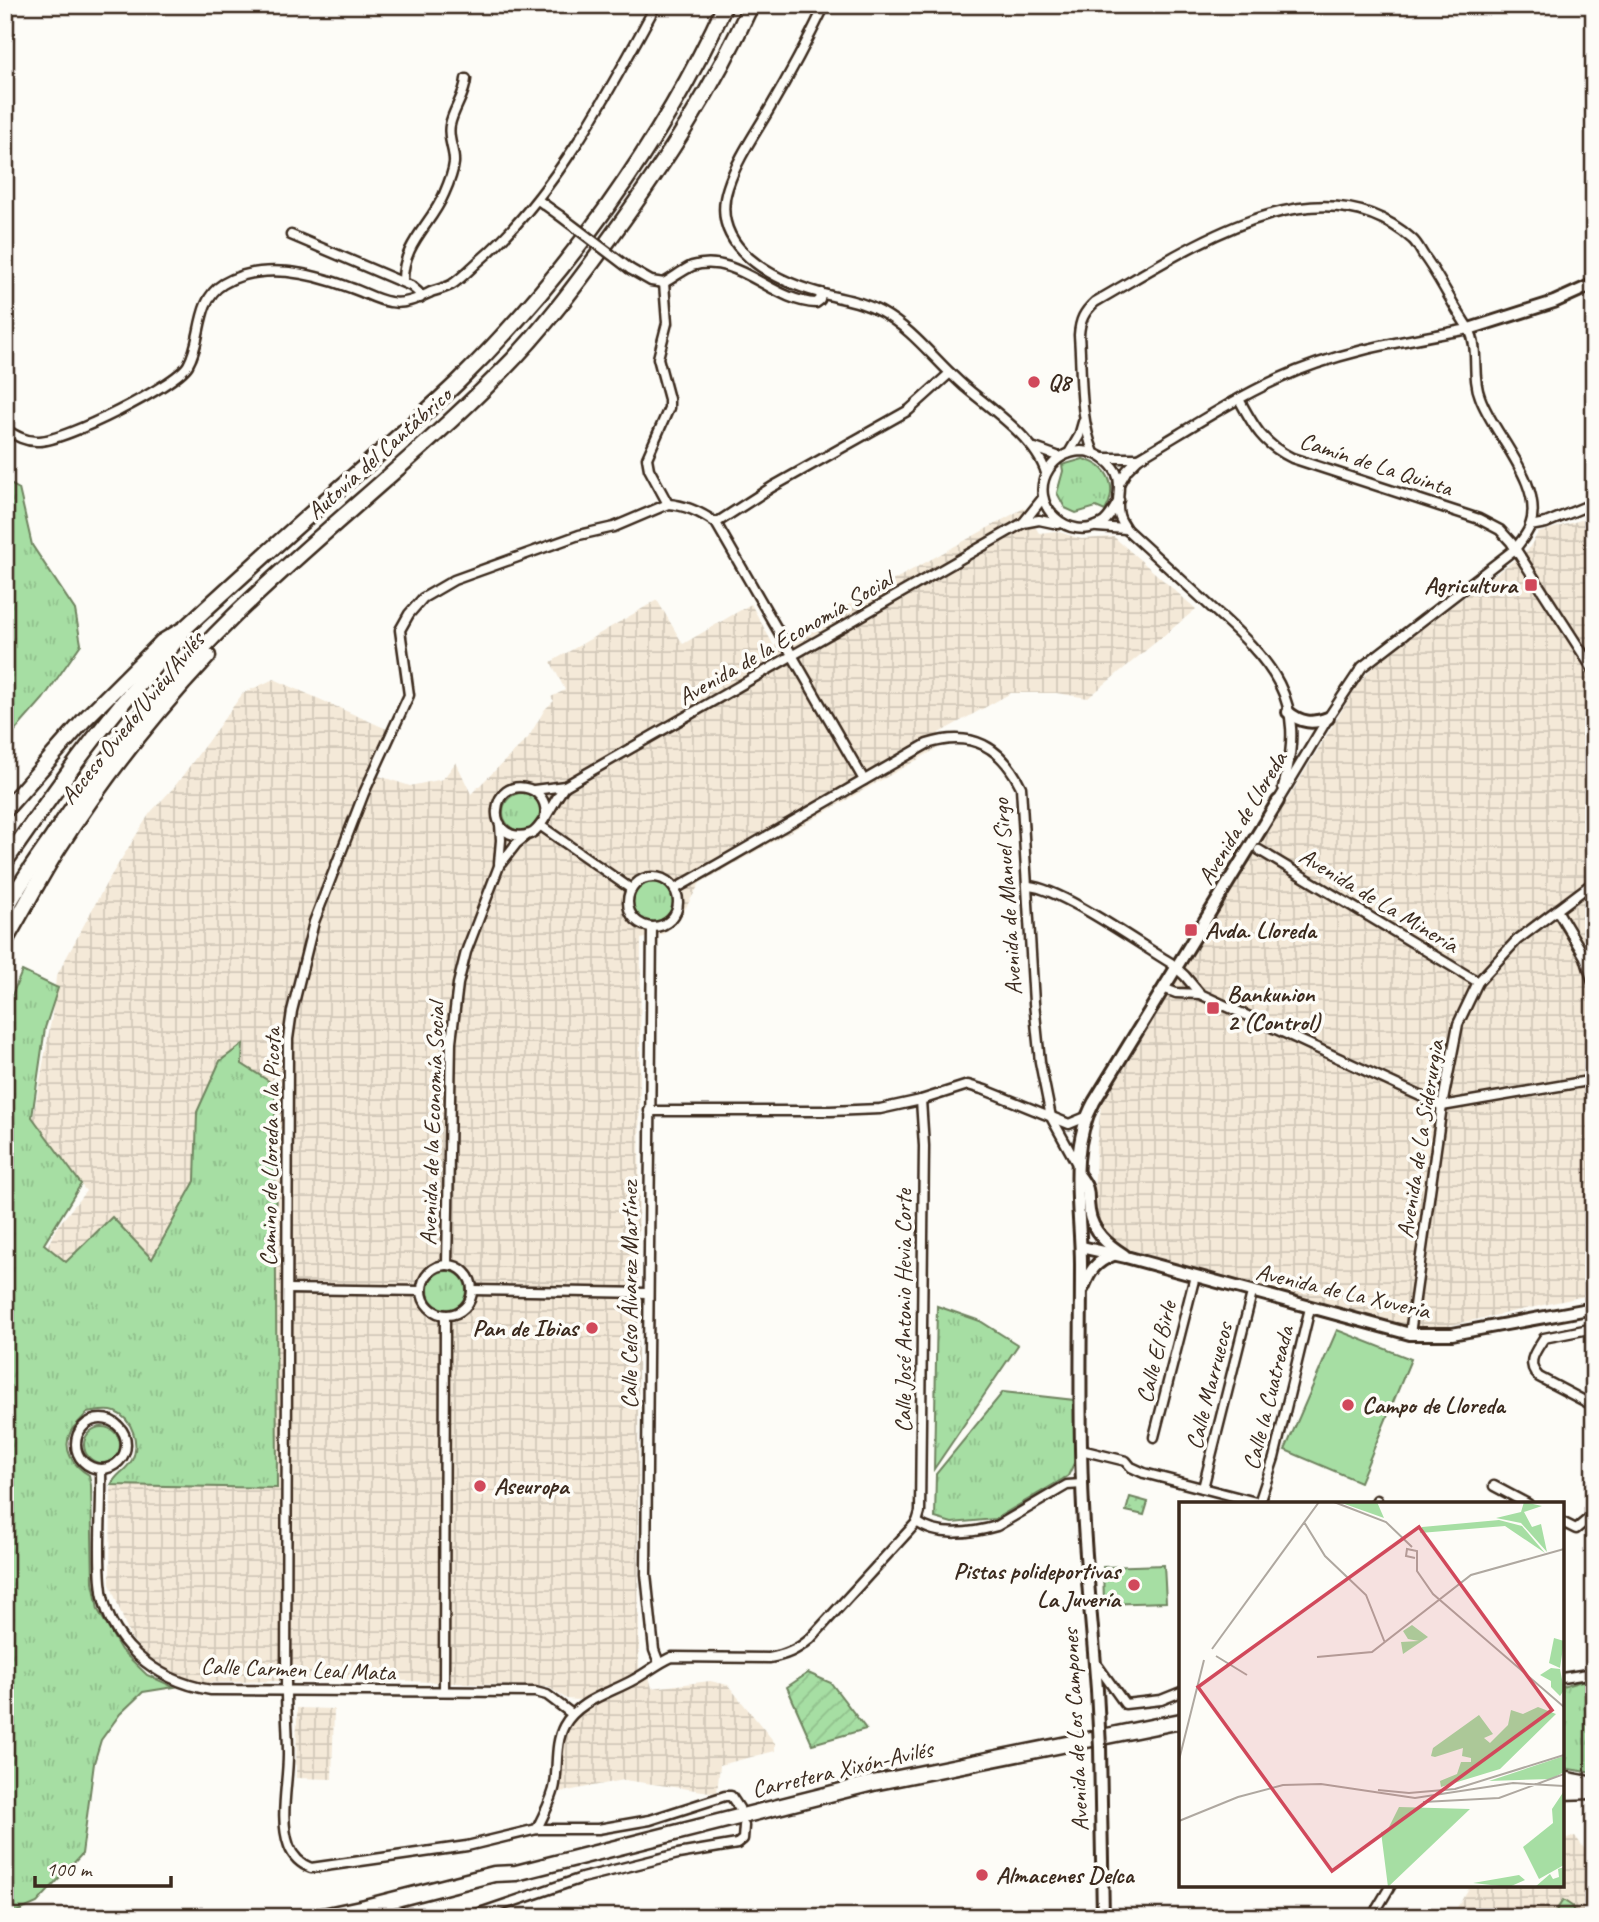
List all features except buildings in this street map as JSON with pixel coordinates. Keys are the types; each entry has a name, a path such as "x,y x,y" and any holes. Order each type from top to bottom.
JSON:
{"highway":[{"name":"Autovía del Cantábrico","path":"5,862 65,777 122,704 170,651 186,627 432,406 535,299 625,182 690,74 725,5"},
{"name":"Autovía del Cantábrico","path":"5,911 75,802 143,714 186,666 234,616 503,370 590,266 652,180 710,87 751,5"},
{"name":"Acceso Oviedo/Uviéu/Avilés","path":"5,941 57,851 119,762 178,689 265,598 431,451 478,405 503,370"},
{"path":"5,810 85,719 162,642 186,627"},
{"name":"Carretera Xixón-Avilés","path":"516,1872 873,1783 1179,1721"},
{"path":"1564,1779 1594,1785"},
{"path":"1564,1792 1594,1791"},
{"path":"318,1917 365,1908 494,1874 516,1872"},
{"path":"362,1917 493,1883 516,1872"}],"street":[{"path":"5,429 31,441 59,438 173,380 188,364 193,353 207,300 218,288 239,277 292,271 313,275 393,303 420,298 457,281 506,238 538,200 567,158 656,5"},
{"path":"825,5 799,58 734,169 726,191 724,209 726,225 734,243 748,258 796,285 869,306 893,319 1035,448 1060,457"},
{"path":"403,282 403,273 414,240 443,197 450,176 454,162 449,130 466,79"},
{"path":"538,200 630,269 651,281 664,283 689,267 719,263 788,298 816,303 820,300 821,293"},
{"path":"1278,801 1291,750 1289,712 1279,683 1262,656 1126,529 1119,514 1119,484 1116,472 1098,456 1087,437 1079,335 1080,322 1095,302 1231,229 1296,207 1336,205 1353,208 1385,220 1415,241 1469,328 1474,339 1475,379 1479,396 1523,473 1532,511 1530,526 1546,523 1594,503"},
{"path":"291,235 403,282 418,292 420,298"},
{"path":"664,283 667,323 658,358 669,399 668,408 646,458 649,469 668,504 705,514 716,523 864,780"},
{"path":"1119,484 1127,470 1139,458 1279,378 1365,349 1469,328 1554,302 1594,284"},
{"path":"716,523 805,468 909,410 950,373"},
{"name":"Camín de La Quinta","path":"1240,399 1256,430 1277,450 1479,519 1500,530 1594,671"},
{"path":"1069,453 1079,436 1084,419"},
{"path":"1035,448 1046,473"},
{"path":"1066,526 1054,518 1043,498 1042,486 1046,473 1060,457 1083,451 1098,456 1139,458"},
{"name":"Avenida de la Economía Social","path":"543,822 552,802 565,786 1023,523 1043,498"},
{"path":"1093,527 1110,516 1119,499"},
{"name":"Camino de Lloreda a la Picota","path":"668,504 642,517 579,535 454,579 424,598 409,614 400,630 409,695 364,793 314,922 292,1010 288,1039 286,1827 293,1856 311,1868 467,1846 537,1829 598,1829 650,1820 725,1796 731,1796 739,1808"},
{"path":"1023,523 1039,520 1079,529 1126,529"},
{"name":"Avenida de Lloreda","path":"1077,1169 1080,1136 1086,1117 1353,680 1373,657 1515,549 1530,526"},
{"path":"1289,712 1296,719 1308,723 1328,718"},
{"name":"Avenida de Manuel Sirgo","path":"675,889 927,744 940,740 965,739 989,747 1007,763 1021,787 1040,1062 1051,1117 1077,1169 1081,1247"},
{"path":"521,786 534,790 543,798 543,822 527,835 511,834 500,824 497,806 506,792 521,786"},
{"name":"Avenida de la Economía Social","path":"534,790 565,786"},
{"path":"543,822 631,889"},
{"name":"Avenida de la Economía Social","path":"447,1265 453,1013 466,953 499,866 500,824"},
{"name":"Avenida de la Economía Social","path":"499,866 516,844 527,835"},
{"name":"Avenida de La Minería","path":"1259,850 1478,982"},
{"path":"657,877 670,883 675,889 678,904 672,918 666,922 652,927 636,920 631,914 628,897 631,889 642,879 657,877"},
{"name":"Avenida de La Siderurgia","path":"1410,1334 1442,1107 1458,1024 1478,982 1517,940 1594,881"},
{"path":"1029,886 1070,902 1176,967 1200,994"},
{"path":"1557,910 1585,957 1594,986"},
{"name":"Calle Celso Álvarez Martínez","path":"652,927 646,1574 654,1650 659,1663"},
{"path":"1163,988 1176,993 1200,994 1442,1107 1594,1080"},
{"path":"649,1111 880,1109 921,1100 968,1085 1069,1124 1086,1117"},
{"name":"Calle José Antonio Hevia Corte","path":"917,1522 920,1512 923,1329 924,1146 921,1100"},
{"name":"Avenida de La Xuvería","path":"1077,1169 1088,1188 1089,1211 1097,1232 1126,1257"},
{"name":"Avenida de La Xuvería","path":"1081,1247 1410,1334 1452,1334 1594,1308"},
{"name":"Avenida de Los Campones","path":"1081,1247 1082,1484 1100,1747 1103,1917"},
{"path":"1081,1294 1090,1269 1114,1255"},
{"path":"447,1265 461,1270 470,1282 472,1290 461,1311 445,1315 427,1305 422,1291 423,1283 432,1270 447,1265"},
{"name":"Calle El Birle","path":"1154,1437 1195,1276"},
{"path":"288,1289 422,1291"},
{"path":"472,1290 648,1293"},
{"name":"Calle Marruecos","path":"1203,1488 1252,1293"},
{"name":"Calle la Cuatreada","path":"1203,1488 1256,1502 1262,1496 1274,1458 1310,1308"},
{"path":"444,1692 445,1315"},
{"path":"1594,1328 1544,1338 1531,1362 1532,1370 1539,1377 1594,1406"},
{"path":"100,1419 108,1420 121,1429 126,1444 122,1459 109,1468 101,1469 85,1464 77,1449 79,1433 92,1421 100,1419"},
{"path":"1081,1450 1126,1461 1131,1467 1144,1473 1203,1488"},
{"name":"Calle Carmen Leal Mata","path":"101,1469 101,1584 107,1611 131,1649 158,1672 194,1687 211,1690 535,1692 547,1695 572,1714"},
{"path":"537,1829 555,1787 563,1728 572,1714 593,1699 634,1680 672,1657 769,1658 798,1649 821,1628 917,1522 923,1528 936,1531 984,1530 996,1526 1067,1485 1082,1484"},
{"path":"1494,1486 1524,1502"},
{"path":"1564,1523 1576,1530 1594,1514"},
{"path":"1095,1662 1125,1704 1161,1700 1179,1693"},
{"path":"1564,1678 1594,1673"},
{"path":"468,1917 582,1878 678,1854 737,1844 743,1839 744,1826"},
{"path":"1372,1917 1390,1887"}],"shaded area":[{"path":"1024,508 1039,533 1056,531 1081,539 1114,537 1196,609 1088,698 1056,693 1011,693 939,733 938,748 700,883 677,923 663,934 641,939 639,1671 579,1700 567,1699 548,1687 362,1679 196,1683 168,1670 144,1653 130,1637 110,1584 111,1485 277,1488 242,1064 243,1043 220,1061 199,1187 154,1262 72,1265 46,1249 57,1227 86,1191 32,1124 52,1016 56,977 107,882 150,813 175,786 243,693 274,679 389,730 367,772 410,786 443,779 456,762 471,794 528,738 545,709 554,701 551,697 565,690 551,662 657,600 683,644 751,604 774,646"},
{"path":"1594,516 1594,1294 1420,1332 1128,1249 1100,1230 1094,1203 1101,1106 1358,684 1379,660 1528,550 1538,533"},
{"path":"649,1677 652,1688 710,1681 728,1685 775,1743 775,1751 720,1765 717,1793 624,1780 557,1793 559,1750 565,1729 595,1704"},
{"path":"297,1708 334,1709 332,1779 296,1778"},
{"path":"1575,1836 1584,1848 1594,1849 1594,1917 1575,1917 1572,1906 1563,1900 1552,1917 1451,1917 1470,1887 1564,1887 1564,1839"}],"green space":[{"path":"1083,459 1100,467 1109,479 1111,494 1105,511 1096,507 1076,513 1065,508 1057,493 1062,465"},
{"path":"5,481 19,489 32,545 75,610 81,644 43,699 5,742"},
{"path":"522,793 536,798 541,812 536,826 522,831 508,826 503,812 508,798"},
{"path":"653,882 667,888 673,902 667,916 653,922 639,916 633,902 639,888"},
{"path":"22,971 58,988 45,1028 32,1117 81,1184 44,1244 66,1262 112,1217 152,1259 195,1181 197,1112 220,1061 243,1044 242,1064 275,1085 277,1488 111,1485 130,1464 134,1454 135,1440 126,1420 112,1411 87,1413 71,1431 68,1451 78,1467 89,1475 91,1485 93,1581 98,1610 121,1650 147,1675 174,1687 143,1692 120,1714 101,1740 94,1763 82,1854 37,1903 5,1917 5,1012"},
{"path":"447,1271 461,1276 466,1290 461,1304 447,1309 433,1304 428,1290 433,1276"},
{"path":"937,1306 980,1321 1018,1345 934,1469"},
{"name":"Campo de Lloreda","path":"1337,1330 1411,1359 1360,1482 1285,1450"},
{"path":"1003,1392 1074,1400 1076,1459 1068,1476 995,1519 952,1523 935,1518 936,1474"},
{"path":"102,1427 115,1432 120,1445 115,1458 102,1463 89,1458 84,1445 89,1432"},
{"path":"1130,1497 1148,1502 1144,1515 1126,1511"},
{"name":"Pistas polideportivas La Juvería","path":"1164,1565 1166,1602 1104,1604 1103,1567"},
{"path":"808,1673 831,1683 866,1729 812,1744 787,1687"},
{"path":"1582,1681 1594,1681 1594,1773 1564,1768 1564,1686"},
{"path":"1563,1900 1572,1906 1575,1917 1552,1917"}],"place":[{"name":"Q8","path":"1034,382"},
{"name":"Agricultura","path":"1531,585"},
{"name":"Avda. Lloreda","path":"1191,930"},
{"name":"Bankunion 2 (Control)","path":"1213,1008"},
{"name":"Pan de Ibias","path":"592,1328"},
{"name":"Campo de Lloreda","path":"1348,1405"},
{"name":"Aseuropa","path":"480,1486"},
{"name":"Pistas polideportivas La Juvería","path":"1134,1585"},
{"name":"Almacenes Delca","path":"982,1875"}]}
